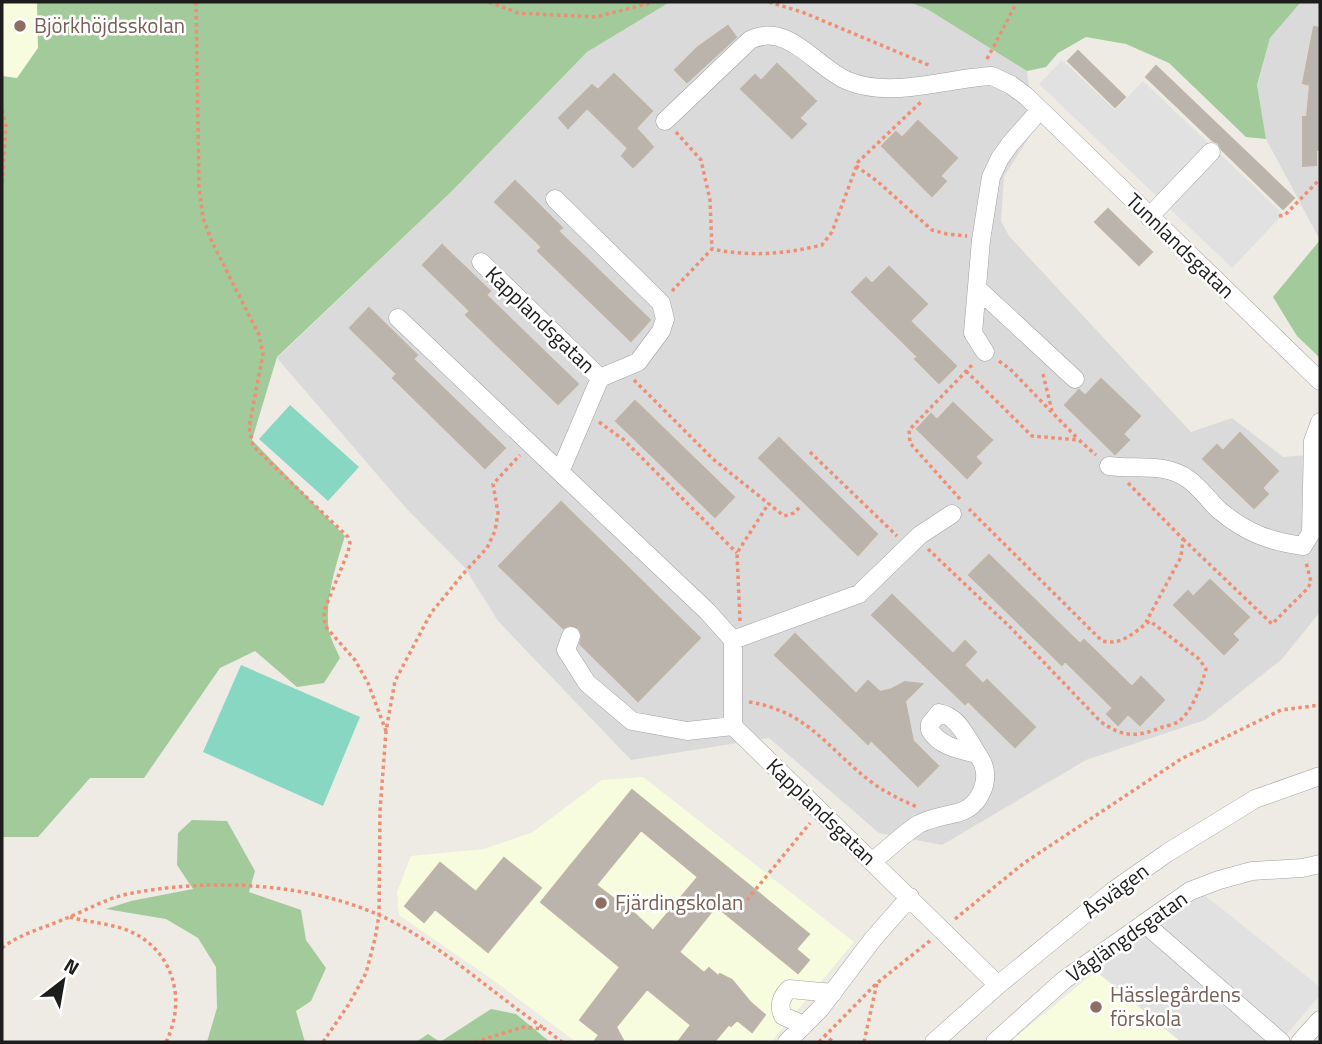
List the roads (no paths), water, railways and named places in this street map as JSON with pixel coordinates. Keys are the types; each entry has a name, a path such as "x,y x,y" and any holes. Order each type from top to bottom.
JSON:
{"street":[{"name":"Tunnlandsgatan","path":"665,121 750,40 761,35 785,38 848,81 873,86 926,84 978,76 992,76 1005,81 1041,110 1320,381"},
{"path":"985,352 973,333 982,236 991,177 1010,144 1041,110"},
{"path":"1149,217 1211,152"},
{"name":"Kapplandsgatan","path":"555,200 661,303 665,319 661,331 638,362 600,378 560,472"},
{"name":"Kapplandsgatan","path":"481,262 600,378"},
{"path":"978,289 1075,379"},
{"path":"398,318 737,639"},
{"path":"1109,466 1148,466 1169,471 1188,479 1219,510 1245,529 1272,542 1303,546 1311,533 1313,441 1320,422"},
{"path":"737,639 859,594 920,535 952,514"},
{"path":"571,636 566,650 587,683 632,721 687,730 733,726 737,639"},
{"name":"Kapplandsgatan","path":"733,726 998,985"},
{"path":"873,861 918,825 936,817 963,811 974,803 982,792 985,779 983,765 977,754"},
{"name":"Åsvägen","path":"934,1042 998,985 1113,891 1202,830 1255,799 1320,776"},
{"name":"Våglängdsgatan","path":"995,1042 1064,980 1190,891 1252,871 1302,868 1320,864"},
{"path":"787,1042 833,993 873,939 910,897"},
{"path":"1144,923 1281,1042"},
{"path":"804,1025 783,1016 780,1009 783,995 789,989 833,993"},
{"path":"1300,1042 1320,1020"}],"place":[{"name":"Björkhöjdsskolan","path":"20,26"},
{"name":"Fjärdingskolan","path":"601,903"},
{"name":"Hässlegårdens förskola","path":"1096,1007"}]}
